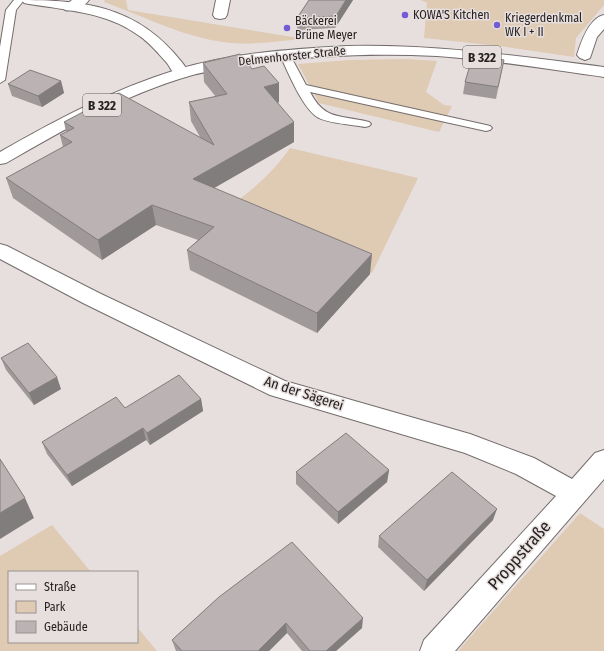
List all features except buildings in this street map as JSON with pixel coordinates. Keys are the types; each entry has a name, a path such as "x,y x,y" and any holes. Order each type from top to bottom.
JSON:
{"street":[{"path":"29,0 76,4 107,14 137,27 161,47 182,73"},
{"path":"220,15 223,0"},
{"path":"585,55 590,37 604,19"},
{"name":"Delmenhorster Straße","path":"0,159 55,128 119,97 182,73 218,64 285,55 353,50 434,52 604,72"},
{"name":"An der Sägerei","path":"0,251 98,301 278,388 470,444 525,466 574,494"},
{"name":"Proppstraße","path":"435,651 604,461"}],"lane":[{"path":"0,80 12,10 19,0"},
{"path":"285,55 312,107 323,116 365,124"},
{"path":"301,87 486,128"}],"green space":[{"path":"105,0 126,0 128,10 305,39 243,44 207,39 162,25 104,2"},
{"path":"421,0 604,0 604,5 576,38 574,57 499,46 424,38 427,3"},
{"path":"404,59 437,61 426,92 444,105 452,106 439,132 319,103 298,64 349,60"},
{"path":"290,148 418,178 372,273 228,208 261,181 276,166"},
{"path":"580,513 604,529 604,651 458,651"},
{"path":"52,525 90,571 8,571 8,643 138,643 138,628 157,651 0,651 0,556"}],"place":[{"name":"KOWA'S Kitchen","path":"405,15"},
{"name":"Kriegerdenkmal WK I + II","path":"497,25"},
{"name":"Bäckerei Brüne Meyer","path":"287,28"}]}
